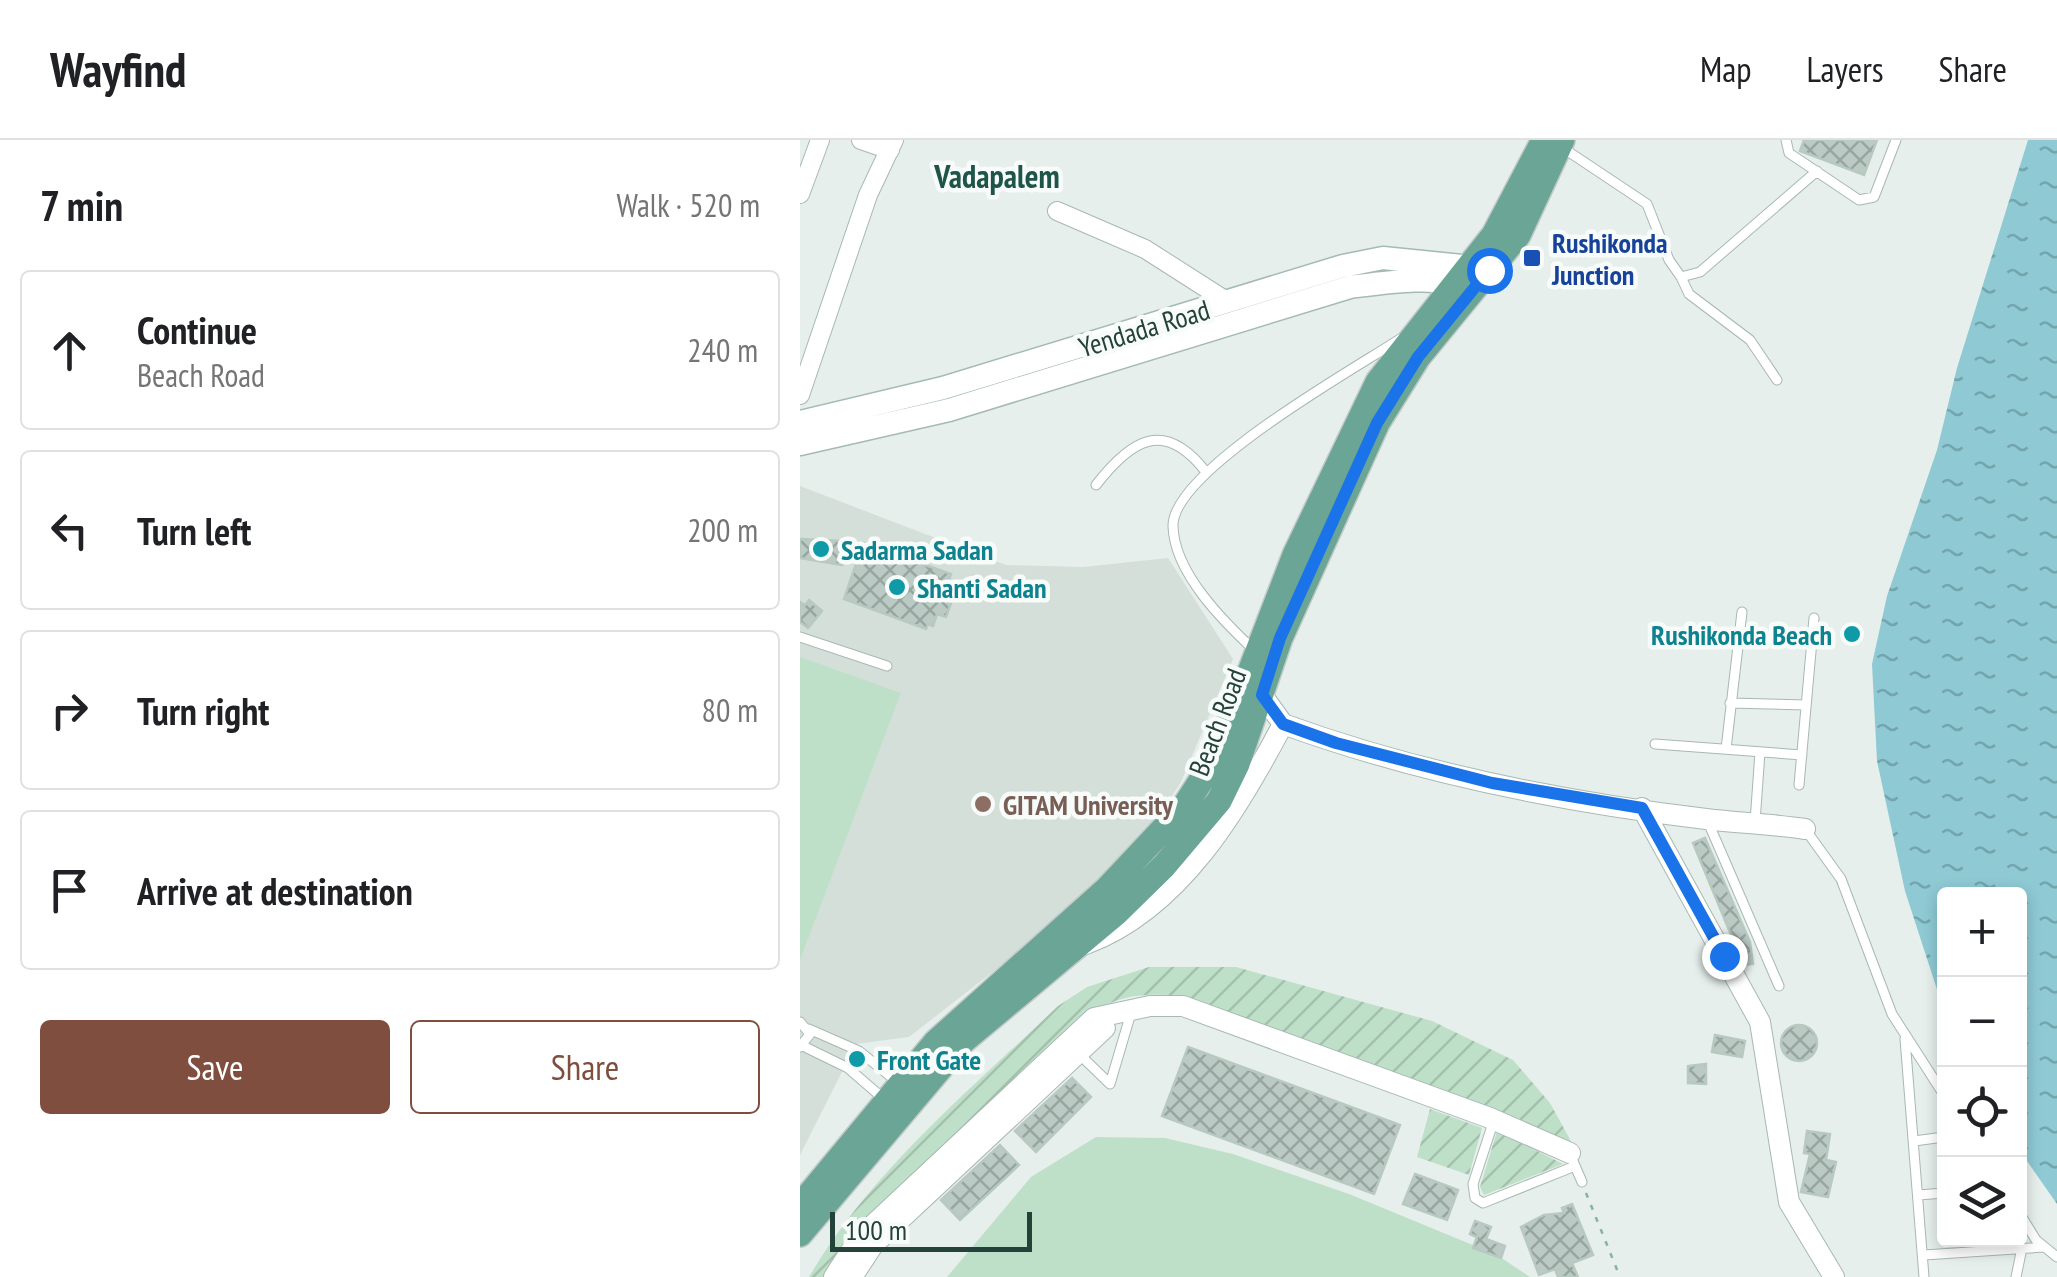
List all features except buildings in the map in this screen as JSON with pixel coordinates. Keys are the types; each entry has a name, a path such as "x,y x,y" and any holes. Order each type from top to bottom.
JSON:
{"main road":[{"path":"800,1206 936,1042 1106,889 1184,806 1206,773 1264,655 1295,555 1378,382 1418,326 1473,276 1494,235 1556,142"},
{"name":"Yendada Road","path":"800,422 944,388 1383,258 1473,276"},
{"name":"Yendada Road","path":"800,444 949,410 1350,288 1473,276"},
{"name":"Beach Road","path":"800,1234 963,1041 1075,948 1164,866 1219,801 1262,695 1264,655 1377,423 1473,276"}],"street":[{"path":"800,194 820,140"},
{"path":"800,394 868,196 892,145 861,140"},
{"path":"1056,211 1144,249 1228,302"},
{"path":"1262,695 1283,724 1336,743 1492,783 1707,819 1804,830"},
{"path":"1075,948 1116,932 1145,911 1203,852 1249,790 1283,724"},
{"path":"1642,808 1760,1022 1790,1202 1834,1277"},
{"path":"834,1277 860,1236 1094,1018 1132,1010 1183,1006 1494,1120 1572,1159"},
{"path":"852,1277 873,1245 1078,1052 1132,1010"}],"lane":[{"path":"1786,140 1790,152 1852,196 1868,200 1879,188 1896,140"},
{"path":"1556,142 1647,204 1669,260 1689,294 1750,340 1777,380"},
{"path":"1681,277 1700,272 1817,171"},
{"path":"1264,655 1207,599 1176,546 1173,523 1177,506 1206,472 1267,426 1418,326"},
{"path":"1096,486 1126,450 1139,441 1179,445 1206,472"},
{"path":"1726,750 1742,612"},
{"path":"1799,786 1814,618"},
{"path":"1662,634 1736,640"},
{"path":"800,637 887,666"},
{"path":"1730,703 1806,705"},
{"path":"1655,744 1802,755"},
{"path":"1755,822 1760,752"},
{"path":"1707,819 1779,986"},
{"path":"1804,830 1841,878 1892,1014 1937,1085"},
{"path":"1078,1052 1110,1084 1132,1010"},
{"path":"804,1026 859,1050 894,1094 801,1046 804,1026"},
{"path":"1905,1036 1924,1277"},
{"path":"1494,1120 1473,1184 1475,1198 1483,1202 1572,1159 1582,1182"},
{"path":"1914,1141 1937,1138"},
{"path":"1919,1195 1937,1194"},
{"path":"2027,1224 2057,1257"},
{"path":"1924,1255 2044,1247"},
{"path":"2016,1277 2022,1248"}],"path":[{"path":"1582,1182 1620,1277"}],"shaded area":[{"name":"GITAM University","path":"800,486 1006,565 1083,567 1168,558 1233,659 1181,782 1153,826 1058,921 909,1037 856,1044 800,1155"}],"green space":[{"path":"800,657 901,693 800,960"},
{"path":"1149,967 1236,967 1432,1021 1513,1060 1550,1103 1572,1143 1184,996 1124,998 1072,1026 825,1277 809,1277 834,1238 892,1167 1058,1006 1087,987"},
{"path":"1430,1109 1482,1128 1469,1175 1417,1157"},
{"path":"1497,1131 1563,1164 1484,1195 1480,1187"},
{"path":"1096,1137 1165,1138 1233,1154 1349,1194 1497,1255 1530,1277 947,1277 1031,1177"}],"water":[{"path":"2028,140 2057,140 2057,1204 2027,1161 2027,887 1937,887 1937,989 1905,891 1877,761 1872,664 1887,596 1937,450 1957,368"}],"place":[{"name":"Rushikonda Junction","path":"1532,258"},
{"name":"Sadarma Sadan","path":"821,549"},
{"name":"Shanti Sadan","path":"897,587"},
{"name":"Rushikonda Beach","path":"1852,634"},
{"name":"GITAM University","path":"983,804"},
{"name":"Front Gate","path":"857,1059"}],"district":[{"name":"Vadapalem","path":"997,176"}],"route":[{"path":"1489,270 1418,357 1377,423 1280,638 1262,695 1283,724 1336,743 1492,783 1642,808 1724,956"}]}
